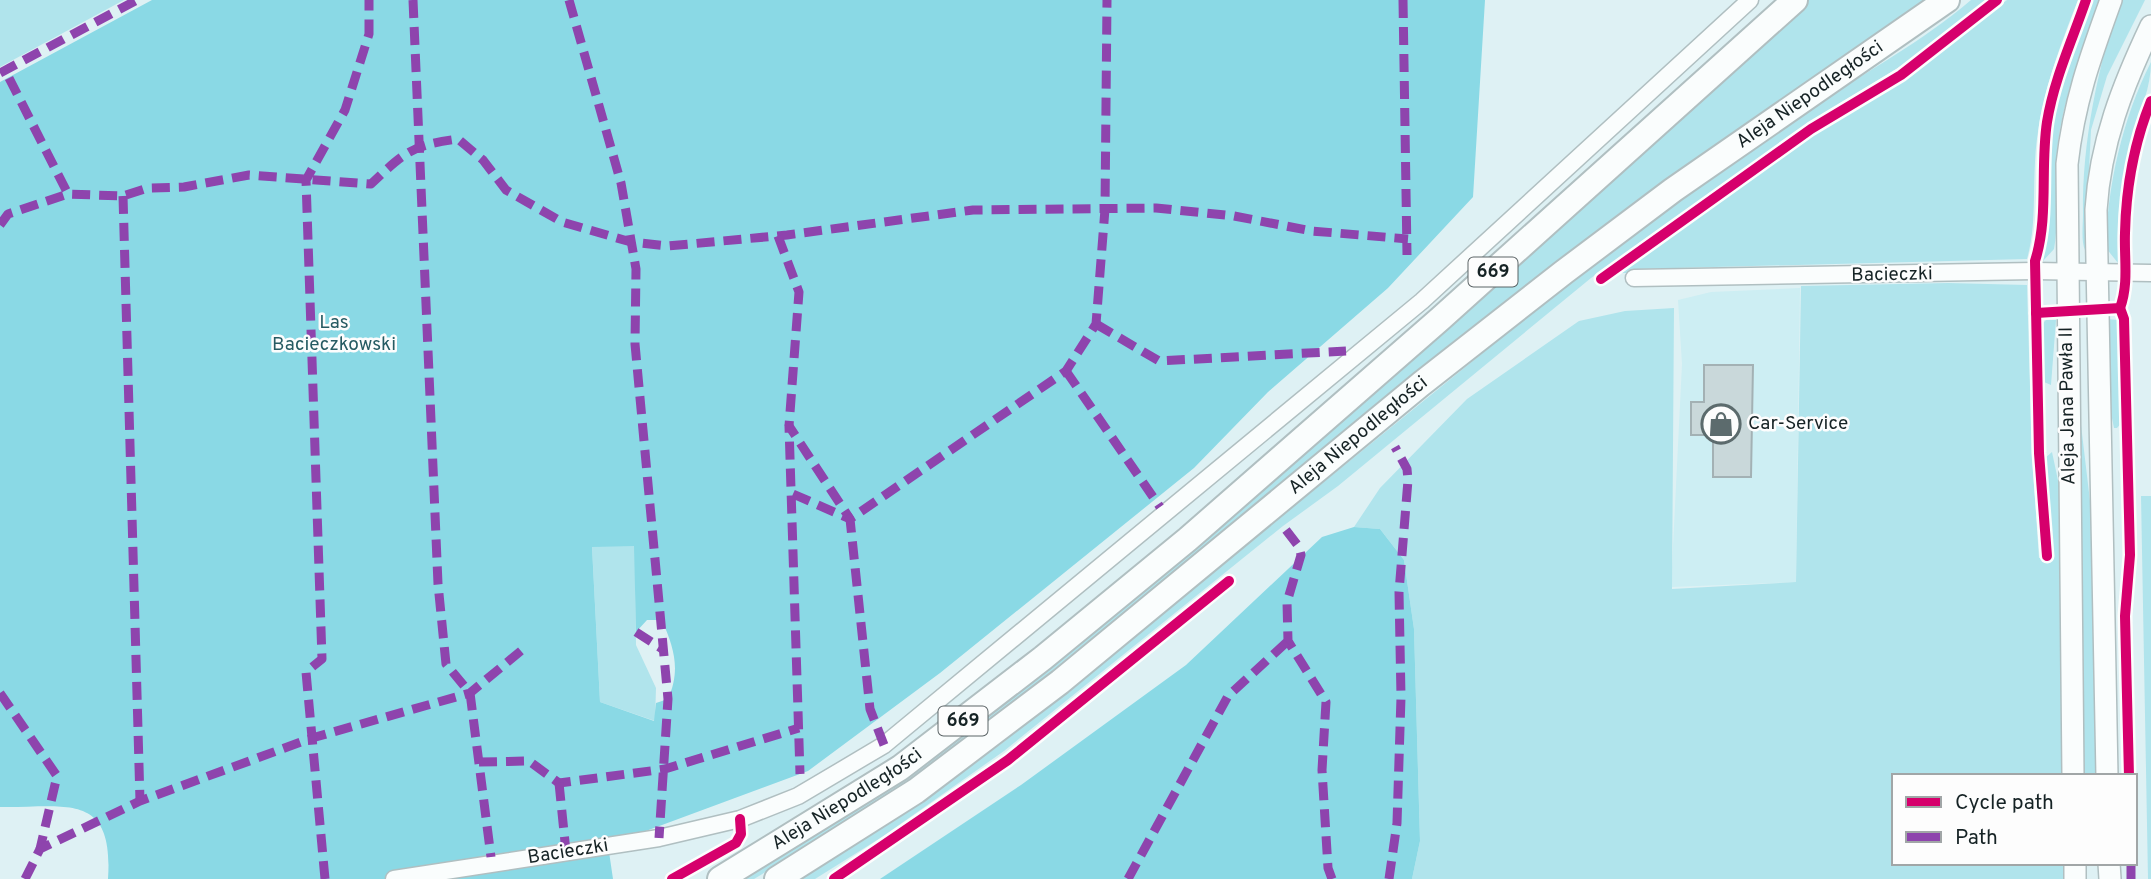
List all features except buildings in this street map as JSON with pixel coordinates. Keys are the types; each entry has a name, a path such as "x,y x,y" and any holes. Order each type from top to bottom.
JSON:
{"main road":[{"name":"Aleja Niepodległości","path":"720,879 900,768 1064,641 1188,539 1430,329 1795,0"},
{"name":"Aleja Niepodległości","path":"777,879 927,783 1060,682 1421,384 1564,272 1673,190 1947,0"},
{"name":"Aleja Jana Pawła II","path":"2073,774 2067,164 2072,116 2085,67 2111,0"},
{"name":"Aleja Jana Pawła II","path":"2107,774 2096,210 2100,170 2124,83 2151,26"}],"street":[{"name":"Bacieczki","path":"394,879 659,838 740,819 799,796 884,745 1440,285 1750,0"},
{"name":"Bacieczki","path":"1634,278 2151,273"}],"shaded area":[{"path":"0,0 124,0 0,67"},
{"path":"1808,0 1924,0 1414,375 984,726 865,810 754,879 741,879 862,805 1646,146"},
{"path":"1971,0 1987,0 1901,66 1824,113 1591,278 1338,486 1283,526 1004,751 882,837 815,879 802,879 879,830 1001,744 1586,269 1755,147 1913,43"},
{"path":"2007,0 2078,0 2056,60 2040,120 2035,162 2033,223 2027,259 1638,269 1637,273 1621,273 1808,139 1902,81"},
{"path":"2091,0 2100,0 2074,74 2064,112 2056,163 2056,237 2054,249 2043,261 2052,123 2066,69"},
{"path":"2119,0 2145,0 2107,76 2091,130 2085,250 2083,186 2088,132 2104,53"},
{"path":"2151,62 2147,90 2133,135 2123,183 2118,263 2106,248 2113,176 2132,106"},
{"path":"1948,283 2027,285 2032,455 2039,558 2053,557 2045,458 2052,452 2059,485 2064,774 1892,774 1892,865 2066,865 2066,879 1412,879 1420,841 1414,629 1404,560 1380,529 1354,527 1380,488 1467,399 1579,321 1625,311 1674,308 1672,589 1796,582 1801,286"},
{"path":"1800,288 1796,582 1671,587 1682,364 1678,300 1711,292"},
{"path":"2079,319 2081,425 2092,518 2098,774 2082,774"},
{"path":"2106,319 2118,320 2120,323 2122,422 2117,428 2114,428 2109,403"},
{"path":"2046,320 2056,320 2051,385 2044,382 2043,323"},
{"path":"2141,496 2151,496 2151,879 2148,879"},
{"path":"592,546 635,546 636,645 656,688 655,721 600,702"}],"green space":[{"name":"Las Bacieczkowski","path":"152,0 1485,0 1473,197 1388,288 1268,392 1194,468 940,673 808,771 608,845 613,879 108,879 108,851 103,831 94,818 81,810 65,807 0,807 0,82","holes":["634,546 636,632 647,620 662,620 673,650 675,669 672,688 668,699 656,703 654,721 600,702 592,547"]},
{"path":"1354,527 1380,529 1404,560 1414,629 1420,841 1412,879 880,879 1021,785 1186,665 1322,537"}],"marked path":[{"path":"0,73 137,0"},
{"path":"325,879 306,672 322,659 306,180 345,110 369,34 369,0"},
{"path":"413,0 438,584 446,664 470,693 491,857"},
{"path":"569,0 621,183 636,269 635,344 668,699 659,838"},
{"path":"884,745 870,709 850,519 1066,371 1096,324 1105,209 1107,0"},
{"path":"1403,0 1407,255"},
{"path":"9,78 68,194"},
{"path":"0,225 8,214 68,194 123,196 148,188 184,187 249,175 371,184 409,152 429,144 458,139 483,160 506,190 562,222 631,242 668,246 787,235 973,210 1156,208 1234,216 1312,231 1408,239"},
{"path":"123,196 140,801"},
{"path":"778,236 799,292 789,426"},
{"path":"1096,324 1159,361 1346,351"},
{"path":"1066,371 1160,507"},
{"path":"793,494 850,519 789,426 800,774"},
{"path":"1389,879 1397,823 1401,697 1399,592 1408,480 1407,469 1395,447"},
{"path":"1286,530 1299,547 1301,555 1287,602 1288,641 1326,702 1322,770 1328,868 1332,879"},
{"path":"636,632 664,650"},
{"path":"1128,879 1228,696 1288,641"},
{"path":"25,879 40,849 140,801 312,738 470,693 522,650"},
{"path":"0,693 57,776 40,849"},
{"path":"479,762 529,761 559,783 665,769 799,728"},
{"path":"559,783 566,852"},
{"path":"2131,865 2131,879"}],"cycle path":[{"path":"1601,279 1811,129 1901,75 1997,0"},
{"path":"2047,556 2039,453 2035,261 2042,227 2045,139 2050,106 2086,0"},
{"path":"2036,313 2120,308 2125,280 2129,183 2140,133 2151,101"},
{"path":"2120,308 2124,319 2130,555 2125,616 2129,774"},
{"path":"834,879 1008,760 1229,581"},
{"path":"672,879 736,843 741,834 740,819"}],"place":[{"name":"Car-Service","path":"1721,424"}]}
